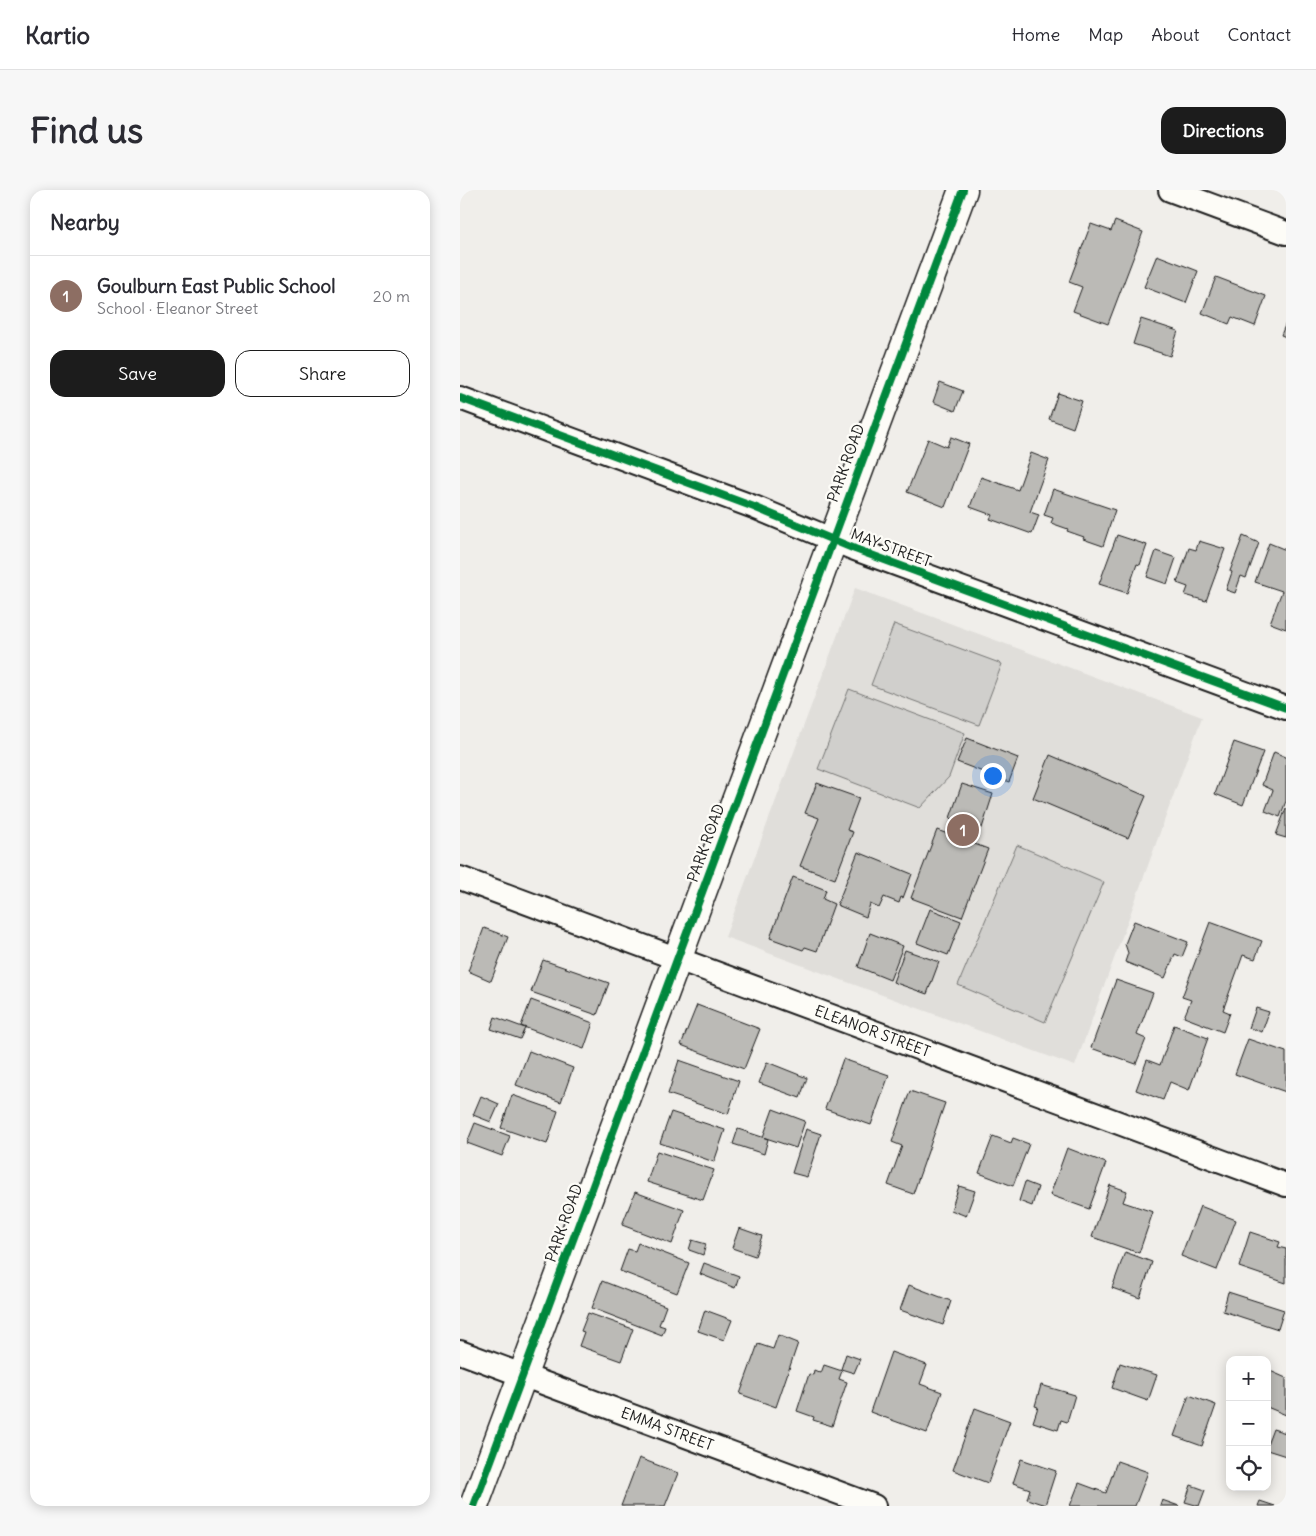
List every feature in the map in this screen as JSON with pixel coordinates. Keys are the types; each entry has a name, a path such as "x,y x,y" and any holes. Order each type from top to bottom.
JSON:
{"street":[{"name":"PARK ROAD","path":"474,1506 963,190"},
{"path":"1170,190 1286,233"},
{"name":"MAY STREET","path":"460,398 754,507 832,541 1286,708"},
{"name":"ELEANOR STREET","path":"460,878 1286,1185"},
{"name":"EMMA STREET","path":"460,1352 874,1506"}],"shaded area":[{"path":"855,588 1202,717 1075,1066 725,937"},
{"path":"894,624 1002,664 979,725 871,685"},
{"path":"849,689 965,733 949,777 920,808 818,769"},
{"path":"1017,845 1104,882 1045,1022 958,985"}],"building":[{"path":"1115,221 1143,232 1108,324 1073,311 1082,287 1069,282 1091,224 1111,231"},
{"path":"1157,255 1198,271 1186,303 1144,287"},
{"path":"1216,277 1266,296 1255,326 1232,317 1229,324 1202,313"},
{"path":"1141,319 1178,331 1170,356 1133,344"},
{"path":"1286,323 1286,337 1281,335"},
{"path":"940,382 963,391 955,411 933,402"},
{"path":"1058,393 1082,401 1073,428 1049,419"},
{"path":"951,437 969,444 945,507 907,492 928,439 947,447"},
{"path":"1031,453 1049,460 1030,512 1039,515 1032,534 990,519 992,515 970,507 981,477 1018,490"},
{"path":"1053,489 1115,510 1103,546 1083,539 1084,537 1067,531 1068,529 1051,523 1053,518 1044,515"},
{"path":"1117,535 1147,545 1140,565 1137,564 1127,593 1099,584"},
{"path":"1243,536 1259,543 1246,578 1241,576 1235,593 1226,590 1232,572 1230,571"},
{"path":"1199,541 1225,549 1206,601 1185,595 1188,587 1177,583 1189,548 1196,550"},
{"path":"1269,543 1286,550 1286,629 1270,623 1282,591 1255,582"},
{"path":"1156,551 1176,558 1167,584 1147,577"},
{"path":"967,738 1018,758 1009,782 957,762"},
{"path":"1234,742 1263,752 1243,805 1215,794"},
{"path":"1274,752 1286,757 1286,801 1280,817 1265,811 1273,790 1262,785"},
{"path":"1050,755 1146,796 1128,838 1033,798"},
{"path":"817,783 859,798 847,830 853,832 835,879 800,866 819,818 805,813"},
{"path":"962,784 993,794 982,828 950,818"},
{"path":"1286,808 1286,838 1276,835"},
{"path":"937,830 988,849 962,917 911,898"},
{"path":"858,852 912,874 903,898 901,897 899,903 884,897 879,908 870,904 866,917 837,905"},
{"path":"793,877 826,890 823,899 834,904 817,951 805,947 803,950 770,938"},
{"path":"930,909 961,921 948,955 917,943"},
{"path":"1134,921 1188,942 1182,957 1175,954 1165,978 1125,962 1128,953 1125,944"},
{"path":"1210,922 1262,941 1255,959 1243,955 1223,1010 1230,1013 1223,1032 1184,1017 1191,1000 1182,997"},
{"path":"484,928 508,937 491,981 468,971"},
{"path":"870,933 903,946 890,980 858,967"},
{"path":"905,950 939,962 927,994 893,982"},
{"path":"543,960 609,983 597,1015 531,992"},
{"path":"1116,980 1153,993 1137,1035 1146,1039 1136,1064 1091,1048"},
{"path":"531,1000 593,1023 584,1049 521,1026"},
{"path":"697,1005 760,1029 744,1069 681,1045"},
{"path":"1256,1008 1269,1012 1262,1032 1249,1028"},
{"path":"495,1017 525,1028 520,1039 491,1029"},
{"path":"1174,1025 1208,1038 1189,1090 1170,1082 1163,1100 1136,1090 1147,1060 1160,1065"},
{"path":"1248,1039 1286,1052 1286,1092 1235,1074"},
{"path":"529,1051 573,1068 561,1102 516,1085"},
{"path":"843,1059 889,1075 871,1125 825,1109"},
{"path":"679,1060 739,1081 728,1114 668,1094"},
{"path":"767,1062 807,1078 800,1098 759,1083"},
{"path":"910,1091 945,1103 913,1194 888,1185 902,1146 892,1142"},
{"path":"512,1095 558,1111 547,1144 501,1128"},
{"path":"481,1096 499,1104 491,1122 473,1115"},
{"path":"773,1109 805,1121 796,1148 763,1137"},
{"path":"671,1112 725,1130 714,1162 660,1143"},
{"path":"475,1123 510,1136 502,1156 467,1143"},
{"path":"738,1129 768,1139 764,1154 733,1144"},
{"path":"806,1129 821,1134 807,1177 792,1173"},
{"path":"993,1136 1011,1143 1013,1138 1029,1144 1013,1186 979,1173"},
{"path":"1067,1148 1106,1163 1089,1209 1050,1195"},
{"path":"657,1151 714,1170 703,1200 647,1182"},
{"path":"1025,1182 1038,1187 1032,1206 1019,1201"},
{"path":"1110,1185 1127,1191 1123,1202 1153,1212 1139,1253 1092,1237"},
{"path":"959,1186 975,1191 966,1216 951,1210"},
{"path":"635,1192 684,1210 672,1244 622,1225"},
{"path":"1200,1206 1236,1220 1217,1270 1181,1256"},
{"path":"739,1228 762,1236 755,1256 732,1248"},
{"path":"1250,1232 1280,1242 1278,1247 1286,1249 1286,1283 1239,1267"},
{"path":"692,1240 706,1244 703,1255 689,1250"},
{"path":"638,1243 689,1263 677,1293 620,1271 628,1249 635,1251"},
{"path":"1125,1252 1152,1262 1140,1298 1112,1288"},
{"path":"704,1263 739,1276 735,1288 700,1274"},
{"path":"602,1281 666,1306 659,1325 665,1327 662,1335 592,1308"},
{"path":"909,1285 951,1301 943,1325 900,1310"},
{"path":"1228,1292 1284,1310 1278,1329 1223,1311"},
{"path":"705,1310 732,1320 724,1340 698,1331"},
{"path":"588,1313 633,1329 621,1361 579,1346 584,1332 581,1331"},
{"path":"778,1335 798,1343 776,1407 740,1394 758,1344 773,1349"},
{"path":"891,1352 927,1365 920,1384 942,1392 927,1433 870,1412"},
{"path":"846,1354 860,1359 854,1373 841,1369"},
{"path":"1120,1363 1157,1375 1148,1401 1112,1388"},
{"path":"824,1365 842,1371 839,1379 847,1382 832,1426 813,1420 814,1417 797,1411 809,1374 813,1375 814,1370 821,1373"},
{"path":"1271,1371 1286,1378 1286,1415 1271,1409"},
{"path":"1041,1385 1075,1395 1067,1422 1061,1420 1058,1430 1033,1422 1038,1407 1035,1406"},
{"path":"1189,1395 1216,1405 1202,1446 1174,1436"},
{"path":"975,1408 1010,1421 988,1483 953,1470"},
{"path":"1273,1429 1286,1433 1286,1456 1271,1451 1271,1434"},
{"path":"639,1458 678,1473 665,1506 621,1506"},
{"path":"1021,1459 1056,1471 1045,1505 1027,1499 1030,1489 1013,1483"},
{"path":"1117,1461 1148,1472 1135,1506 1070,1506 1079,1483 1106,1493"},
{"path":"1191,1485 1205,1490 1199,1506 1185,1502"},
{"path":"1162,1500 1179,1506 1160,1506"},
{"path":"1260,1501 1275,1506 1258,1506"}],"cycle path":[{"path":"474,1506 963,190"},
{"path":"460,398 754,507 855,549 1286,708"}],"place":[{"name":"Goulburn East Public School","path":"963,830"}]}
